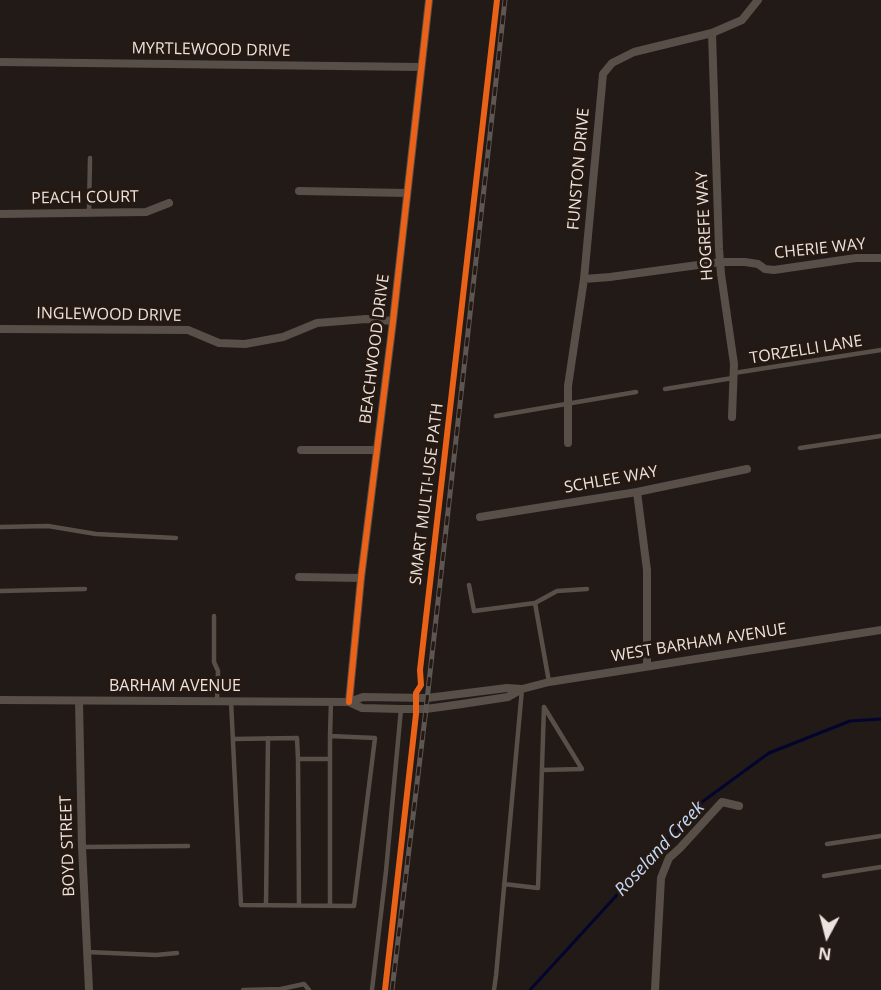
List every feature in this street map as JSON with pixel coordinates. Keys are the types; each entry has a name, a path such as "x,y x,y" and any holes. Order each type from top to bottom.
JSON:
{"street":[{"name":"BEACHWOOD DRIVE","path":"349,702 361,578 429,0"},
{"name":"FUNSTON DRIVE","path":"568,443 568,386 584,279 603,74 612,63 634,52 712,33 742,20 758,0"},
{"name":"HOGREFE WAY","path":"712,33 720,262 734,364 732,417"},
{"name":"MYRTLEWOOD DRIVE","path":"0,62 421,67"},
{"path":"299,191 407,193"},
{"name":"PEACH COURT","path":"0,214 146,212 169,203"},
{"name":"CHERIE WAY","path":"584,279 720,262 745,262 774,270 856,258 881,258"},
{"name":"INGLEWOOD DRIVE","path":"0,329 188,330 219,343 245,344 283,337 317,323 366,319 393,321"},
{"path":"301,450 376,450"},
{"name":"SCHLEE WAY","path":"480,517 637,492 747,469"},
{"path":"637,492 647,570 647,666"},
{"path":"299,577 361,578"},
{"name":"WEST BARHAM AVENUE","path":"401,709 462,704 508,697 522,689 549,682 881,630"},
{"name":"WEST BARHAM AVENUE","path":"401,698 427,698 507,688 522,689"},
{"name":"BARHAM AVENUE","path":"349,702 363,697 401,698"},
{"name":"BARHAM AVENUE","path":"0,700 331,701 349,702 362,708 401,709"},
{"name":"BOYD STREET","path":"79,701 82,847 89,990"},
{"path":"655,990 661,878 669,858 722,802 739,806"}],"lane":[{"path":"89,213 90,158"},
{"name":"TORZELLI LANE","path":"665,389 881,350"},
{"path":"496,416 636,392"},
{"path":"800,448 881,436"},
{"path":"0,527 48,526 96,534 176,538"},
{"path":"469,585 474,611 535,603 556,591 587,589"},
{"path":"0,591 85,589"},
{"path":"535,603 549,682"},
{"path":"214,616 214,662 218,671 217,701"},
{"path":"494,990 522,689"},
{"path":"231,701 241,905 354,906 375,738 330,736"},
{"path":"330,906 331,701"},
{"path":"504,884 538,888 544,707 582,769 542,770"},
{"path":"372,990 401,709"},
{"path":"266,905 268,738"},
{"path":"233,739 297,738 299,905"},
{"path":"298,759 330,759"},
{"path":"827,844 881,837"},
{"path":"82,847 188,846"},
{"path":"824,876 881,867"},
{"path":"87,952 156,955 177,953"},
{"path":"243,990 281,989 304,984 309,990"}],"waterway":[{"name":"Roseland Creek","path":"530,990 702,802 769,753 850,721 881,719"}],"railway":[{"path":"392,990 426,709 505,0"}],"cycle path":[{"path":"349,702 361,578 429,0"},
{"name":"SMART MULTI-USE PATH","path":"385,990 416,714 416,693 421,685 420,670 497,0"}]}
